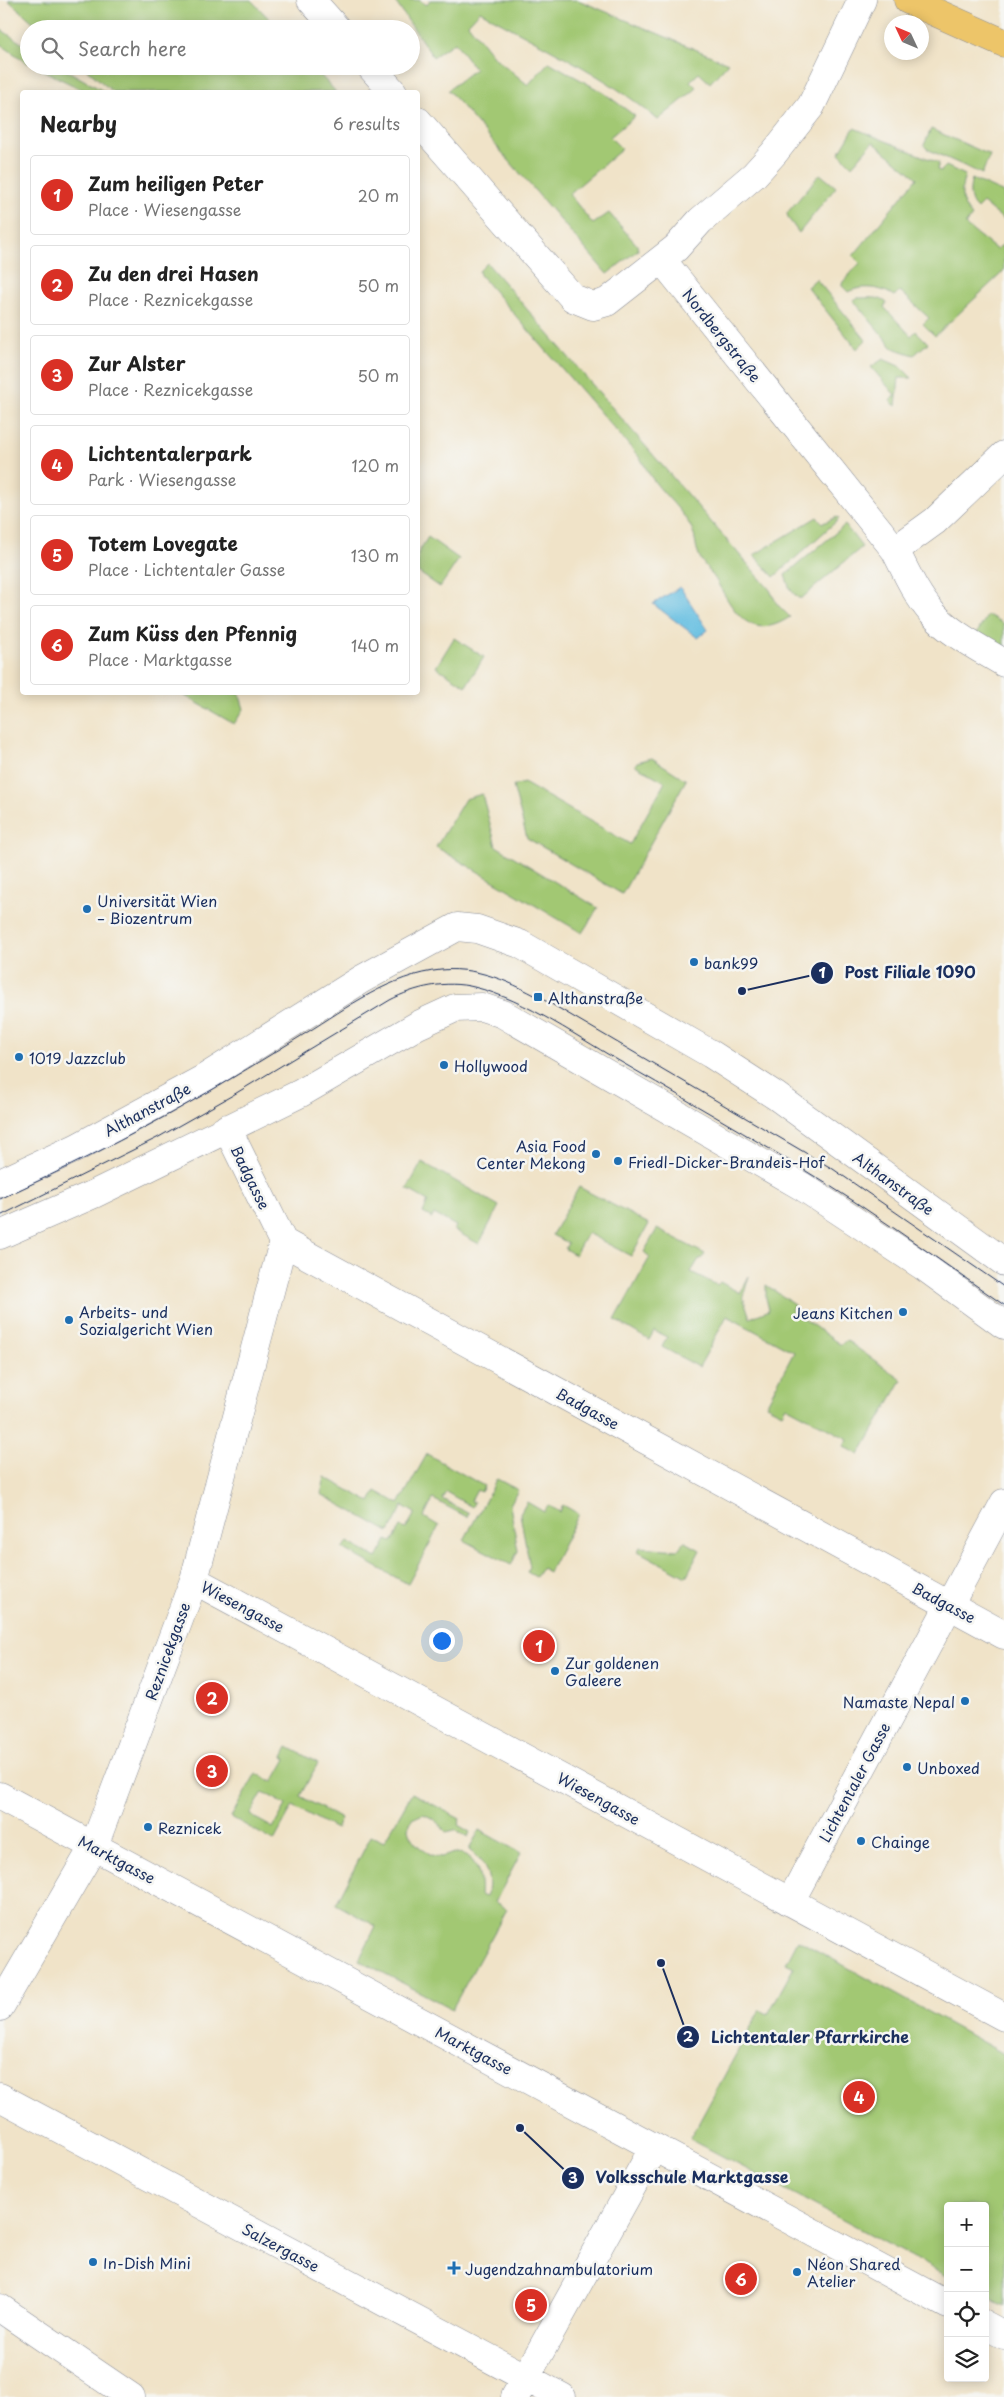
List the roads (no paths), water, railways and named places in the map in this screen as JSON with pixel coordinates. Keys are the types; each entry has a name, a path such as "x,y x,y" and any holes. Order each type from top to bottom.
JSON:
{"main road":[{"path":"908,0 1004,42"}],"street":[{"path":"311,0 328,20"},
{"path":"420,123 573,298 593,306 607,302 662,260 676,248 700,221 754,175 799,123 818,92 862,0"},
{"path":"378,75 391,90"},
{"name":"Nordbergstraße","path":"662,260 895,550 916,592 933,614 957,633 1004,663"},
{"path":"895,550 935,520 1004,455"},
{"name":"Althanstraße","path":"0,1183 76,1148 203,1079 362,979 435,937 457,927 477,929 520,944 712,1054 776,1096 1004,1262"},
{"path":"0,1235 94,1194 301,1093 418,1025 455,1008 482,1007 503,1014 803,1187 923,1266 1004,1325"},
{"name":"Badgasse","path":"228,1128 283,1242 1004,1635"},
{"name":"Reznicekgasse","path":"0,2007 94,1846 194,1580 283,1242"},
{"name":"Lichtentaler Gasse","path":"790,1902 1004,1503"},
{"name":"Wiesengasse","path":"194,1580 1004,2017"},
{"name":"Marktgasse","path":"0,1796 944,2303"},
{"name":"Salzergasse","path":"0,2096 521,2387 562,2397"},
{"path":"521,2387 654,2147"},
{"path":"0,2308 131,2397"},
{"path":"989,2327 1004,2335"}],"water":[{"path":"680,587 708,630 698,638 653,604"}],"tram line":[{"path":"0,1199 96,1153 204,1095 354,1003 387,985 422,973 441,970 472,971 501,979 555,1006 833,1169 1004,1287"},
{"path":"0,1216 157,1138 233,1095 390,1000 420,988 453,984 474,987 494,993 553,1021 855,1202 1004,1305"}],"place":[{"name":"Universität Wien – Biozentrum","path":"87,909"},
{"name":"bank99","path":"694,962"},
{"name":"Post Filiale 1090","path":"742,991"},
{"name":"Althanstraße","path":"538,997"},
{"name":"1019 Jazzclub","path":"19,1057"},
{"name":"Hollywood","path":"444,1065"},
{"name":"Asia Food Center Mekong","path":"596,1154"},
{"name":"Friedl-Dicker-Brandeis-Hof","path":"618,1161"},
{"name":"Jeans Kitchen","path":"903,1312"},
{"name":"Arbeits- und Sozialgericht Wien","path":"69,1320"},
{"name":"Zum heiligen Peter","path":"539,1646"},
{"name":"Zur goldenen Galeere","path":"555,1671"},
{"name":"Zu den drei Hasen","path":"212,1698"},
{"name":"Namaste Nepal","path":"965,1701"},
{"name":"Unboxed","path":"907,1767"},
{"name":"Zur Alster","path":"212,1771"},
{"name":"Reznicek","path":"148,1827"},
{"name":"Chainge","path":"861,1841"},
{"name":"Lichtentaler Pfarrkirche","path":"661,1963"},
{"name":"Lichtentalerpark","path":"859,2097"},
{"name":"Volksschule Marktgasse","path":"520,2128"},
{"name":"In-Dish Mini","path":"93,2262"},
{"name":"Jugendzahnambulatorium","path":"454,2268"},
{"name":"Néon Shared Atelier","path":"797,2272"},
{"name":"Zum Küss den Pfennig","path":"741,2279"},
{"name":"Totem Lovegate","path":"531,2305"}]}
